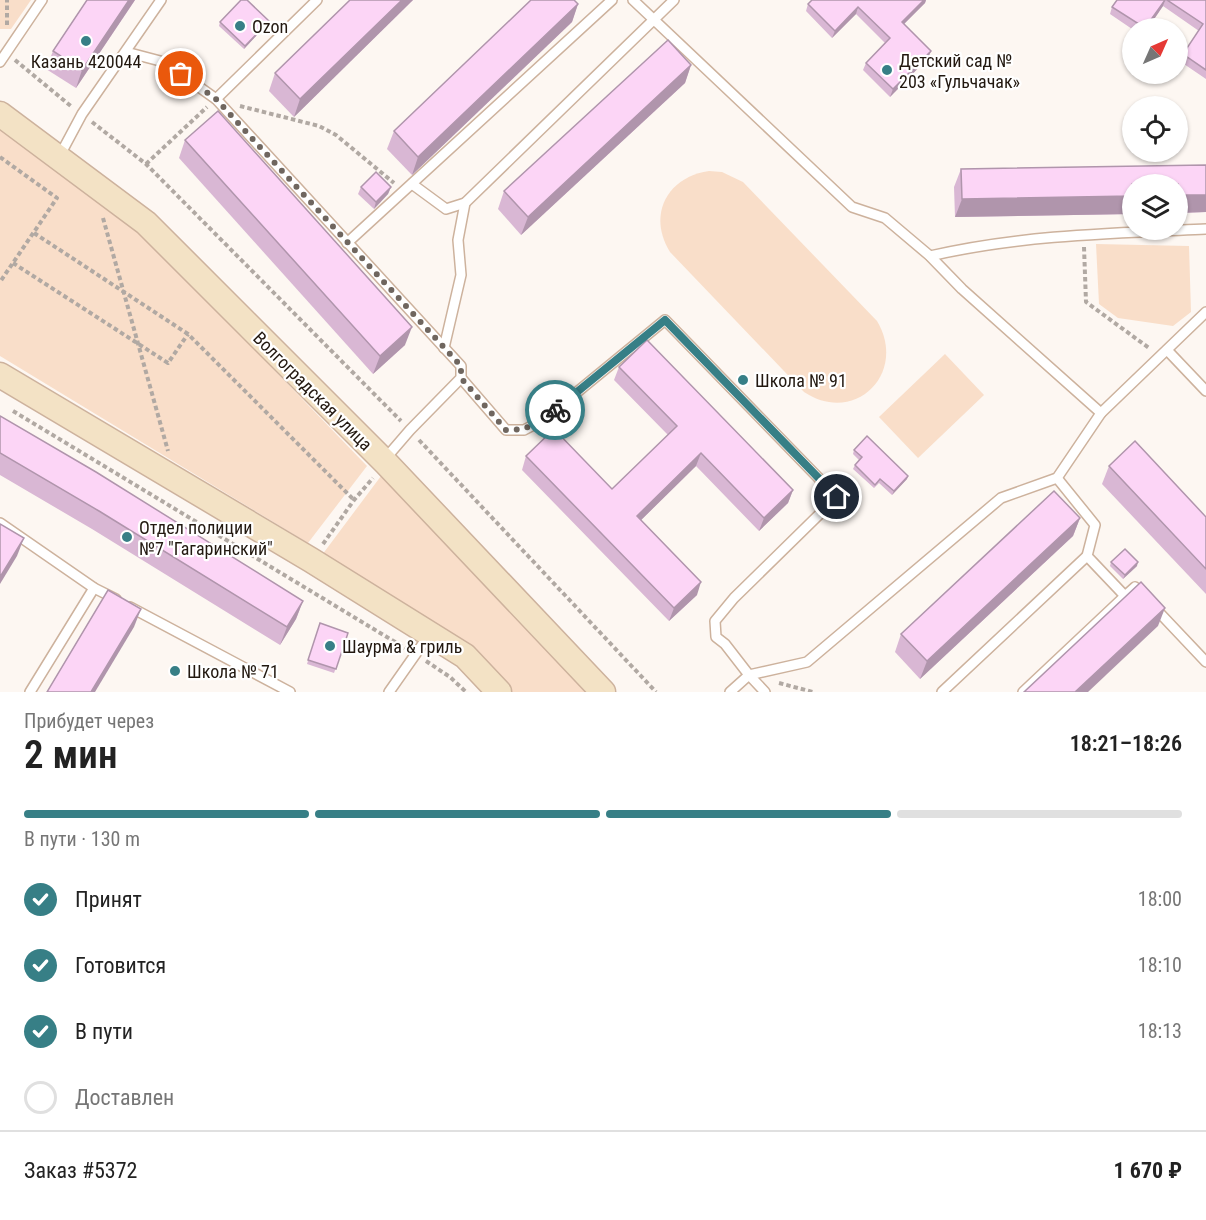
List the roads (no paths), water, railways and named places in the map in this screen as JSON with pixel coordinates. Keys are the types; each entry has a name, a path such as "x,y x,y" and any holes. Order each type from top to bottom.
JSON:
{"main road":[{"name":"Волгоградская улица","path":"0,114 146,223 384,462 603,692"},
{"path":"0,375 311,560 465,656 499,692"}],"lane":[{"path":"0,62 42,0"},
{"path":"59,157 81,114 161,0"},
{"path":"216,99 317,0"},
{"path":"347,243 612,0"},
{"path":"633,0 852,207 885,218 930,256 962,289 1101,413"},
{"path":"410,186 446,210 465,203 674,0"},
{"path":"126,52 164,62 216,99 461,366 461,378 506,430 524,430 543,420 665,320 837,497 734,598 715,621 716,637 725,644 748,675 765,692"},
{"path":"444,348 461,275 458,240 465,203"},
{"path":"930,256 966,248 1084,234 1206,229"},
{"path":"730,692 748,675 807,662 1001,498 1057,478 1101,413 1206,312"},
{"path":"1167,350 1206,391"},
{"path":"384,462 410,430 461,378"},
{"path":"942,692 1087,556 1095,525 1057,478"},
{"path":"0,523 94,588 290,692"},
{"path":"1087,556 1125,596"},
{"path":"1023,692 1135,587 1206,662"},
{"path":"30,692 94,588"},
{"path":"389,692 430,634"}],"place":[{"name":"Ozon","path":"240,26"},
{"name":"Казань 420044","path":"86,41"},
{"name":"Детский сад № 203 «Гульчачак»","path":"887,70"},
{"name":"Школа № 91","path":"743,380"},
{"name":"Отдел полиции №7 \"Гагаринский\"","path":"127,537"},
{"name":"Шаурма & гриль","path":"330,646"},
{"name":"Школа № 71","path":"175,671"}]}
